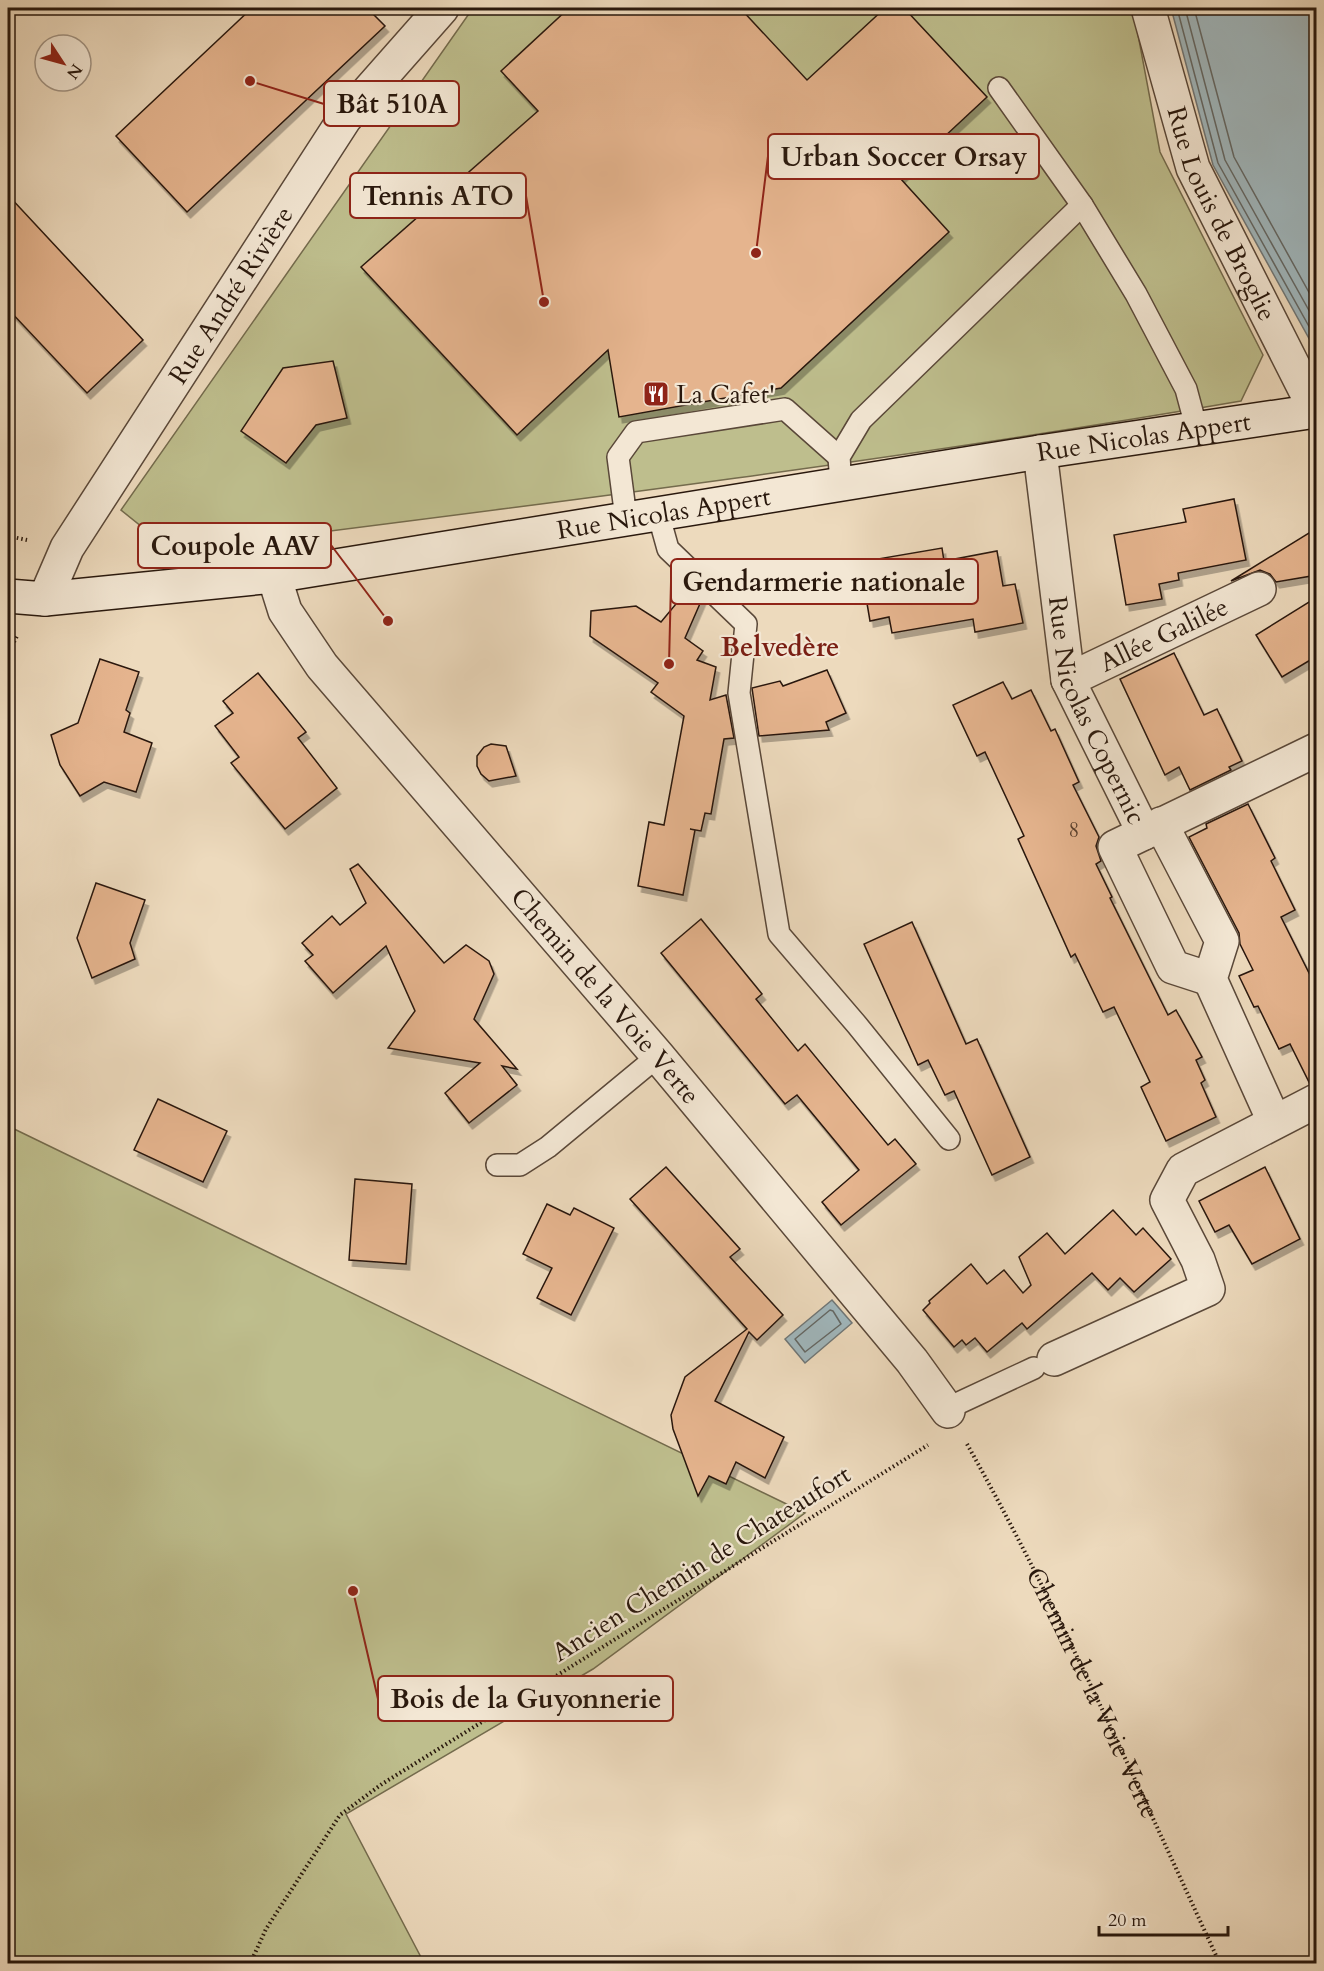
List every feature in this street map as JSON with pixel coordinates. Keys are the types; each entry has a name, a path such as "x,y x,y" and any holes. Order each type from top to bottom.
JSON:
{"street":[{"name":"Rue André Rivière","path":"45,599 67,548 345,118 442,8"},
{"name":"Rue Louis de Broglie","path":"1148,8 1193,168 1316,411"},
{"name":"Rue Nicolas Appert","path":"8,596 45,599 274,576 658,513 840,470 1040,452 1316,411"},
{"name":"Rue Nicolas Copernic","path":"1040,452 1068,681 1222,941 1210,979 1173,966 1115,847 1153,828"},
{"name":"Chemin de la Voie Verte","path":"274,576 285,611 322,666 658,1056 912,1361 949,1424"},
{"name":"Allée Galilée","path":"1068,681 1259,589"},
{"path":"1153,828 1317,750"},
{"path":"1210,979 1274,1121"},
{"path":"1044,1364 1208,1289 1198,1260 1167,1200 1183,1170 1274,1121 1317,1101"}],"lane":[{"path":"999,88 1082,205 1136,294 1186,389 1197,430"},
{"path":"626,518 618,457 636,432 785,409 840,470 861,420 1082,205"},
{"path":"658,513 668,549 746,624 739,693 779,934 857,1024 949,1139"},
{"path":"497,1165 520,1165 548,1147 658,1056"},
{"path":"949,1424 1044,1364"}],"path":[{"name":"Ancien Chemin de Chateaufort","path":"250,1964 266,1929 340,1815 348,1808 382,1784 949,1424"},
{"name":"Chemin de la Voie Verte","path":"949,1424 1002,1506 1095,1691 1220,1964"}],"green space":[{"path":"473,8 1133,8 1160,152 1263,355 1241,401 841,463 574,500 172,551 121,510"},
{"path":"8,1126 805,1513 593,1669 346,1814 424,1963 8,1963"}],"water":[{"path":"1171,8 1316,8 1316,351 1213,165"},
{"path":"832,1300 852,1323 805,1363 785,1339"}],"building":[{"path":"252,8 367,8 385,26 187,212 116,136"},
{"path":"569,8 740,8 807,80 885,8 904,8 987,97 900,178 949,232 781,388 619,417 608,350 517,435 361,267 538,111 501,71"},
{"path":"8,195 143,340 87,393 8,309"},
{"path":"333,361 347,418 316,425 286,463 241,431 283,368"},
{"path":"1234,499 1246,560 1178,573 1179,580 1159,584 1162,599 1126,605 1114,535 1186,522 1183,509"},
{"path":"1317,528 1317,575 1276,582 1270,574 1260,570 1231,581"},
{"path":"942,548 944,561 997,551 1003,586 1015,584 1023,623 975,632 973,619 892,633 889,617 870,621 860,562"},
{"path":"690,587 702,599 685,638 703,651 697,660 716,667 710,700 726,695 734,738 724,739 711,814 705,813 701,831 690,829 695,830 683,895 638,886 649,822 664,825 684,716 651,692 658,683 590,636 591,611 636,606 661,622"},
{"path":"1317,597 1317,656 1282,677 1256,635"},
{"path":"1174,653 1204,715 1217,709 1242,761 1229,767 1231,770 1190,790 1179,767 1165,775 1120,679"},
{"path":"100,659 139,672 126,710 130,713 124,732 152,743 136,792 104,782 80,796 60,765 51,735 78,723"},
{"path":"827,670 846,713 826,722 829,730 759,736 752,688 780,681 783,686"},
{"path":"258,673 306,732 298,738 337,788 285,829 231,763 239,757 215,726 233,713 223,701"},
{"path":"1003,682 1012,699 1031,690 1051,731 1055,729 1079,782 1073,785 1099,837 1096,846 1101,861 1096,864 1112,897 1110,898 1168,1015 1176,1010 1202,1057 1196,1060 1205,1080 1201,1083 1216,1117 1166,1141 1141,1087 1150,1082 1114,1007 1103,1012 1075,954 1071,957 1018,839 1024,836 985,752 977,756 953,705"},
{"path":"491,744 506,746 516,776 489,781 481,774 477,766 477,756 484,747"},
{"path":"1248,804 1275,858 1271,861 1295,910 1281,917 1317,989 1317,1082 1310,1084 1290,1044 1279,1049 1258,1006 1254,1007 1239,976 1253,970 1240,944 1239,933 1189,837 1207,828 1206,824"},
{"path":"358,864 444,963 466,945 489,961 494,974 474,1019 517,1069 502,1066 517,1085 469,1123 445,1093 480,1063 388,1048 415,1011 386,946 333,993 305,961 313,955 302,943 332,916 340,925 366,903 350,869"},
{"path":"96,883 145,900 130,943 135,959 92,978 77,938"},
{"path":"701,919 762,994 756,999 798,1051 805,1044 888,1145 895,1139 916,1164 841,1225 822,1202 859,1170 797,1095 785,1104 661,953"},
{"path":"912,922 966,1044 977,1039 1030,1157 992,1175 954,1091 945,1095 928,1060 918,1065 864,944"},
{"path":"158,1099 227,1131 203,1182 134,1150"},
{"path":"666,1167 740,1249 730,1257 783,1315 757,1340 749,1332 715,1401 784,1437 765,1478 736,1462 726,1484 709,1476 698,1496 673,1429 671,1415 685,1377 747,1329 630,1199"},
{"path":"1265,1167 1300,1239 1252,1264 1229,1225 1215,1232 1199,1201"},
{"path":"355,1179 412,1184 406,1264 349,1260"},
{"path":"547,1204 570,1215 574,1208 614,1228 571,1315 537,1298 552,1268 523,1254"},
{"path":"1113,1210 1136,1235 1143,1228 1171,1259 1134,1292 1120,1278 1108,1290 1092,1273 1027,1329 1022,1323 987,1352 975,1338 966,1345 962,1340 954,1347 923,1310 930,1303 929,1301 971,1264 987,1284 1004,1270 1023,1293 1031,1285 1019,1257 1047,1233 1065,1254"}],"place":[{"name":"Bât 510A","path":"250,81"},
{"name":"Urban Soccer Orsay","path":"756,253"},
{"name":"Tennis ATO","path":"544,302"},
{"name":"La Cafet'","path":"656,394"},
{"name":"Coupole AAV","path":"388,621"},
{"name":"Gendarmerie nationale","path":"669,664"},
{"name":"Bois de la Guyonnerie","path":"353,1591"}],"district":[{"name":"Belvedère","path":"780,647"}]}
